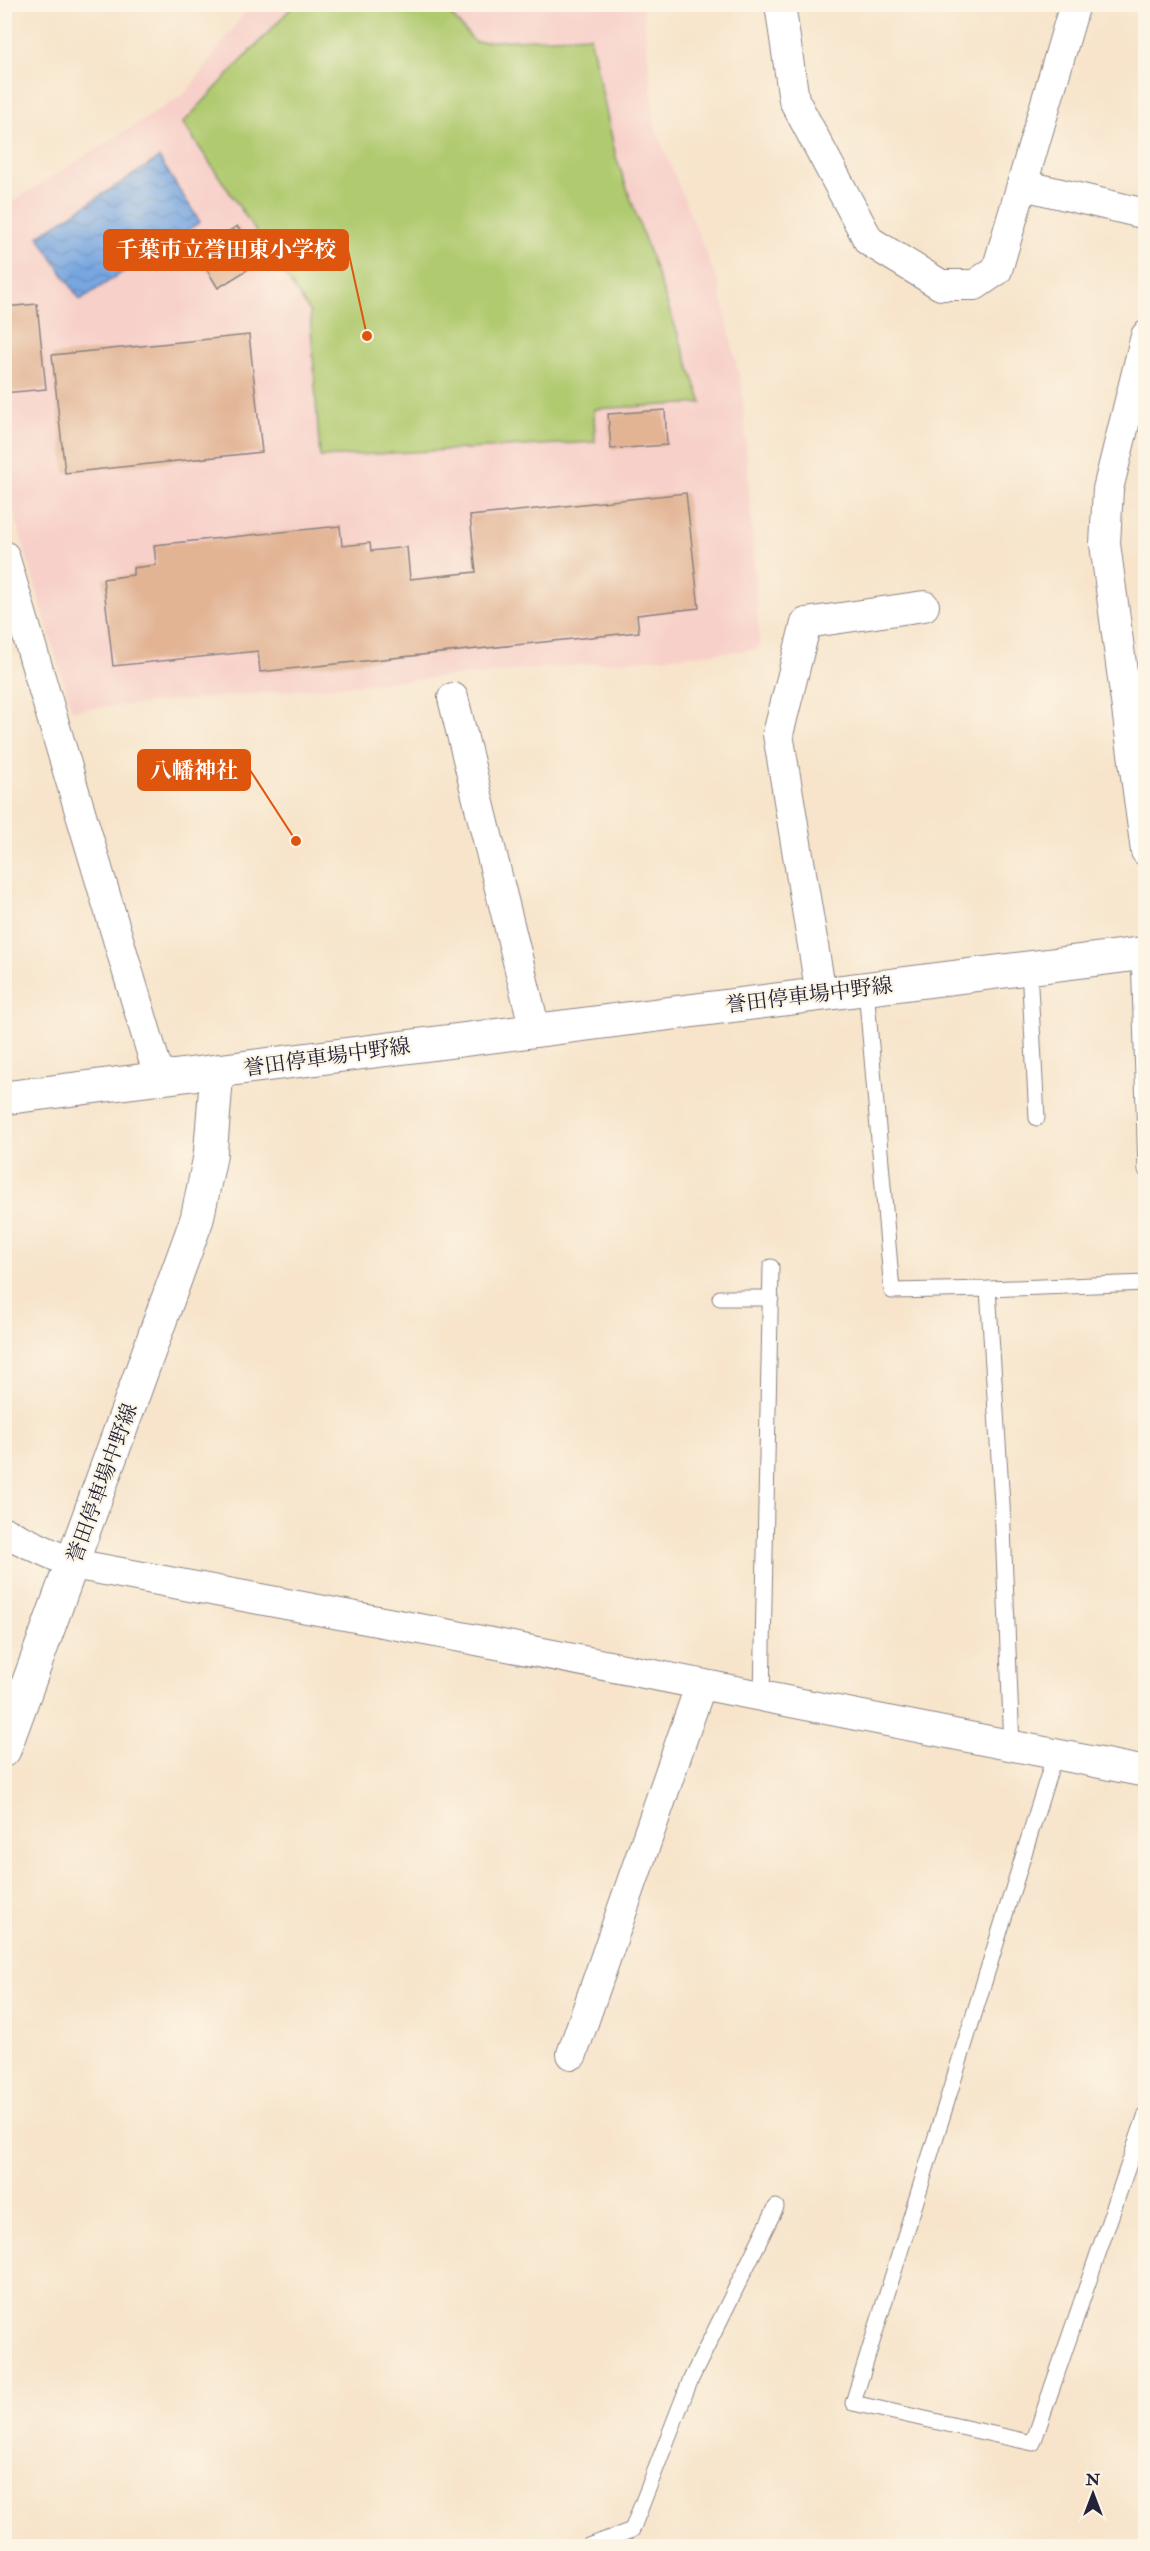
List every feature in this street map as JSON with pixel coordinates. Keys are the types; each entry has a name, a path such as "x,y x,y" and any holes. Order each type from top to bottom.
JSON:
{"main road":[{"name":"誉田停車場中野線","path":"4,1750 197,1219 210,1157 217,1071 1142,954"},
{"path":"4,1098 217,1071"}],"street":[{"path":"780,4 794,100 869,241 941,285 975,285 997,270 1075,4"},
{"path":"1023,185 1146,214"},
{"path":"1144,350 1108,489 1105,544 1146,851"},
{"path":"4,556 160,1080"},
{"path":"820,994 778,734 806,623 924,606"},
{"path":"453,698 535,1030"},
{"path":"4,1532 73,1564 1146,1772"},
{"path":"572,2054 701,1684"}],"lane":[{"path":"1142,954 1146,1170"},
{"path":"1029,968 1036,1118"},
{"path":"866,988 892,1291 1146,1283"},
{"path":"762,1696 771,1267"},
{"path":"988,1289 1002,1504 1012,1746"},
{"path":"720,1298 771,1298"},
{"path":"1055,1754 853,2403 1033,2443 1146,2114"},
{"path":"588,2547 632,2530 690,2381 776,2207"}],"shaded area":[{"path":"250,5 643,5 655,127 719,285 742,388 760,649 72,710 5,483 5,206 186,93"}],"green space":[{"path":"294,5 442,5 475,42 590,36 616,157 702,403 594,409 595,442 320,457 310,312 183,123"}],"water":[{"path":"159,158 200,222 80,300 38,236"}],"building":[{"path":"237,226 260,262 218,288 196,252"},
{"path":"37,304 46,389 4,393 4,307"},
{"path":"249,335 262,452 65,473 52,355"},
{"path":"665,410 667,445 611,449 608,414"},
{"path":"686,493 699,608 637,615 639,632 260,672 258,651 113,666 103,579 133,575 133,568 156,565 154,545 340,526 342,546 370,543 371,551 407,547 410,579 476,572 470,516"}],"place":[{"name":"千葉市立誉田東小学校","path":"367,336"},
{"name":"八幡神社","path":"296,841"}]}
